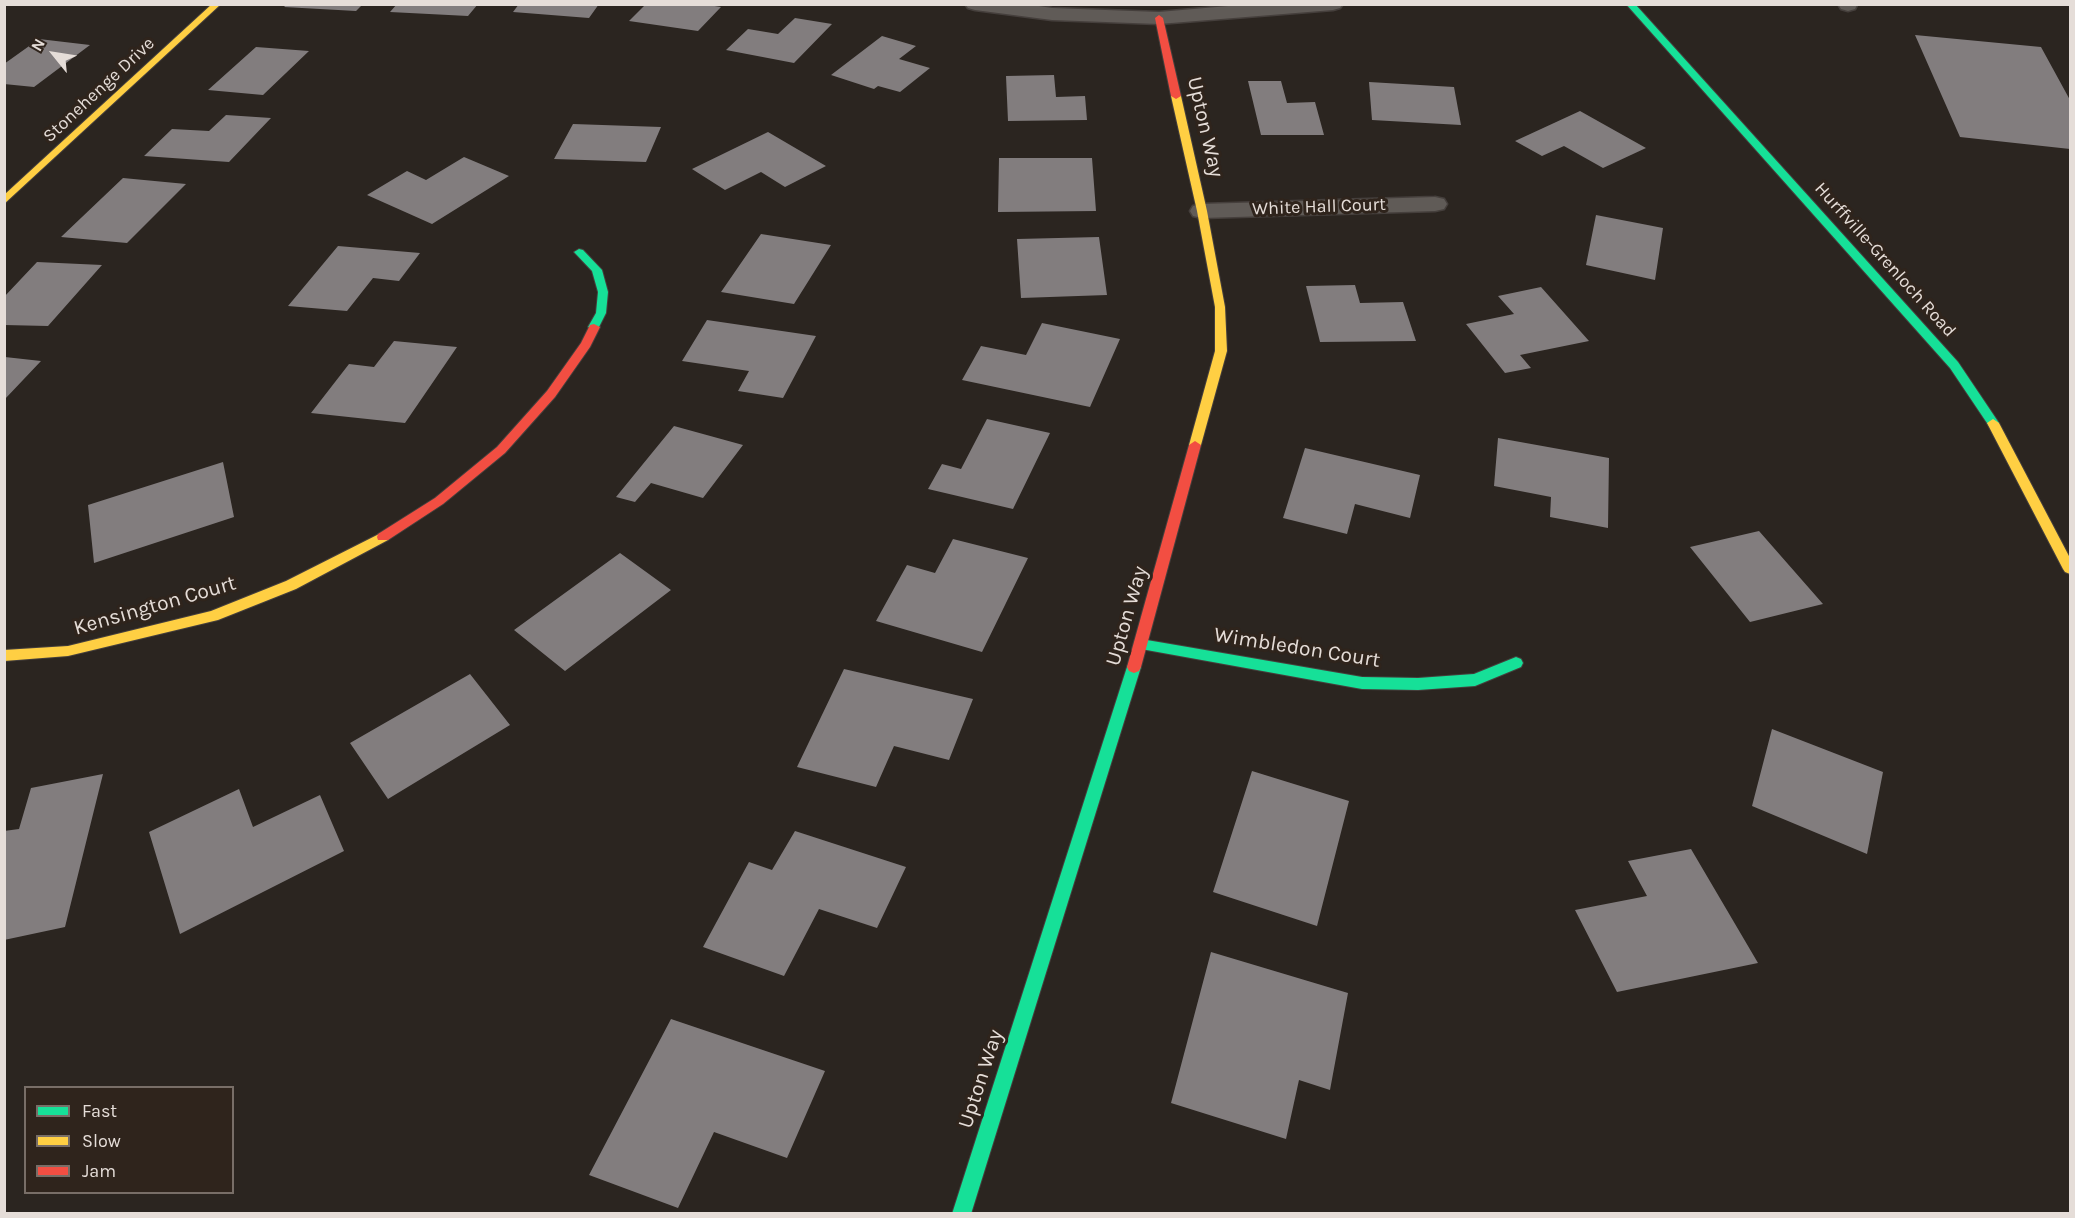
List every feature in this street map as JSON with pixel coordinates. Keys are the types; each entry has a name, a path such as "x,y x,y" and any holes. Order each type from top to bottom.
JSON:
{"street":[{"name":"Stonehenge Drive","path":"4,201 217,4"},
{"path":"975,4 1052,14 1159,18 1333,4"},
{"name":"Hurffville-Grenloch Road","path":"1630,4 1954,365 2001,435 2070,570"},
{"name":"Upton Way","path":"961,1214 1141,644 1221,351 1220,307 1202,211 1159,18"},
{"name":"White Hall Court","path":"1202,211 1435,204"},
{"name":"Kensington Court","path":"4,656 68,651 213,616 291,585 368,546 439,501 501,450 551,394 586,344 601,313 603,291 597,270 579,252"},
{"name":"Wimbledon Court","path":"1141,644 1362,682 1418,684 1475,680 1516,663"}],"building":[{"path":"287,4 363,4 356,11 284,7"},
{"path":"397,4 478,4 468,16 390,12"},
{"path":"519,4 599,4 589,18 513,12"},
{"path":"646,4 702,4 721,7 698,31 629,21"},
{"path":"795,18 832,24 794,63 726,50 748,29 778,34"},
{"path":"1915,35 2041,47 2070,100 2070,149 1960,137"},
{"path":"882,36 916,46 899,59 930,68 900,92 878,86 874,89 831,75"},
{"path":"39,39 90,45 34,87 4,84 4,64"},
{"path":"256,47 309,51 263,95 208,90"},
{"path":"1054,75 1056,97 1085,96 1087,120 1008,121 1006,76"},
{"path":"1248,81 1281,81 1287,103 1315,102 1324,135 1261,135"},
{"path":"1369,82 1454,87 1461,125 1372,120"},
{"path":"1580,111 1646,148 1603,168 1564,146 1542,156 1515,141"},
{"path":"226,115 271,118 229,162 144,156 172,129 209,131"},
{"path":"573,124 661,127 646,162 554,159"},
{"path":"768,132 826,166 785,187 761,172 725,190 692,169"},
{"path":"464,157 509,176 432,224 367,195 407,171 426,180"},
{"path":"999,158 1092,158 1096,211 998,212"},
{"path":"123,178 186,184 127,243 61,237"},
{"path":"1596,215 1663,228 1655,280 1586,265"},
{"path":"761,234 831,245 794,304 721,292"},
{"path":"1099,237 1107,295 1021,298 1017,239"},
{"path":"338,246 420,253 399,281 373,278 347,311 288,306"},
{"path":"37,262 102,265 48,326 4,325 4,297"},
{"path":"1355,285 1360,303 1403,302 1416,341 1320,342 1306,286"},
{"path":"1541,287 1589,341 1520,355 1531,368 1505,373 1466,324 1514,314 1498,296"},
{"path":"707,320 816,336 783,398 738,391 749,371 682,361"},
{"path":"1042,323 1120,339 1090,407 962,380 981,346 1026,355"},
{"path":"394,341 457,347 405,423 311,413 349,364 374,367"},
{"path":"5,357 41,361 5,399"},
{"path":"987,419 1050,433 1013,509 928,489 942,464 961,469"},
{"path":"674,426 743,445 703,498 651,483 635,502 616,497"},
{"path":"1498,438 1609,458 1608,528 1550,517 1551,497 1494,486"},
{"path":"1305,448 1420,475 1410,518 1355,504 1347,534 1283,518"},
{"path":"223,462 234,517 94,563 88,505"},
{"path":"1759,531 1823,604 1750,622 1690,547"},
{"path":"953,539 1028,558 982,652 876,621 907,565 935,573"},
{"path":"620,553 671,590 565,671 514,630"},
{"path":"844,669 973,699 949,760 894,746 876,787 797,767"},
{"path":"470,674 510,725 388,799 350,743"},
{"path":"1772,729 1883,772 1867,854 1752,806"},
{"path":"1252,771 1349,801 1317,926 1213,892"},
{"path":"103,774 65,927 4,940 4,831 19,829 31,788"},
{"path":"239,789 253,827 320,795 344,851 180,934 149,832"},
{"path":"795,831 906,867 877,928 819,909 784,976 703,947 749,862 772,870"},
{"path":"1691,849 1758,963 1617,992 1575,910 1647,896 1628,861"},
{"path":"1211,952 1348,993 1330,1090 1299,1080 1286,1139 1171,1103"},
{"path":"671,1019 825,1071 787,1158 714,1132 678,1208 589,1175"}],"traffic: fast":[{"path":"1630,4 1954,365 1993,423"},
{"path":"579,252 597,270 603,292 601,313 594,327"},
{"path":"1141,644 1362,683 1418,684 1475,680 1516,663"},
{"path":"961,1214 1134,667"}],"traffic: slow":[{"path":"4,201 217,4"},
{"path":"1176,96 1202,211 1220,307 1221,351 1195,445"},
{"path":"1993,423 2070,569"},
{"path":"4,656 68,651 213,616 291,585 383,537"}],"traffic: jam":[{"path":"1159,18 1176,96"},
{"path":"383,537 439,501 501,450 551,394 586,344 594,327"},
{"path":"1134,667 1195,445"}]}
